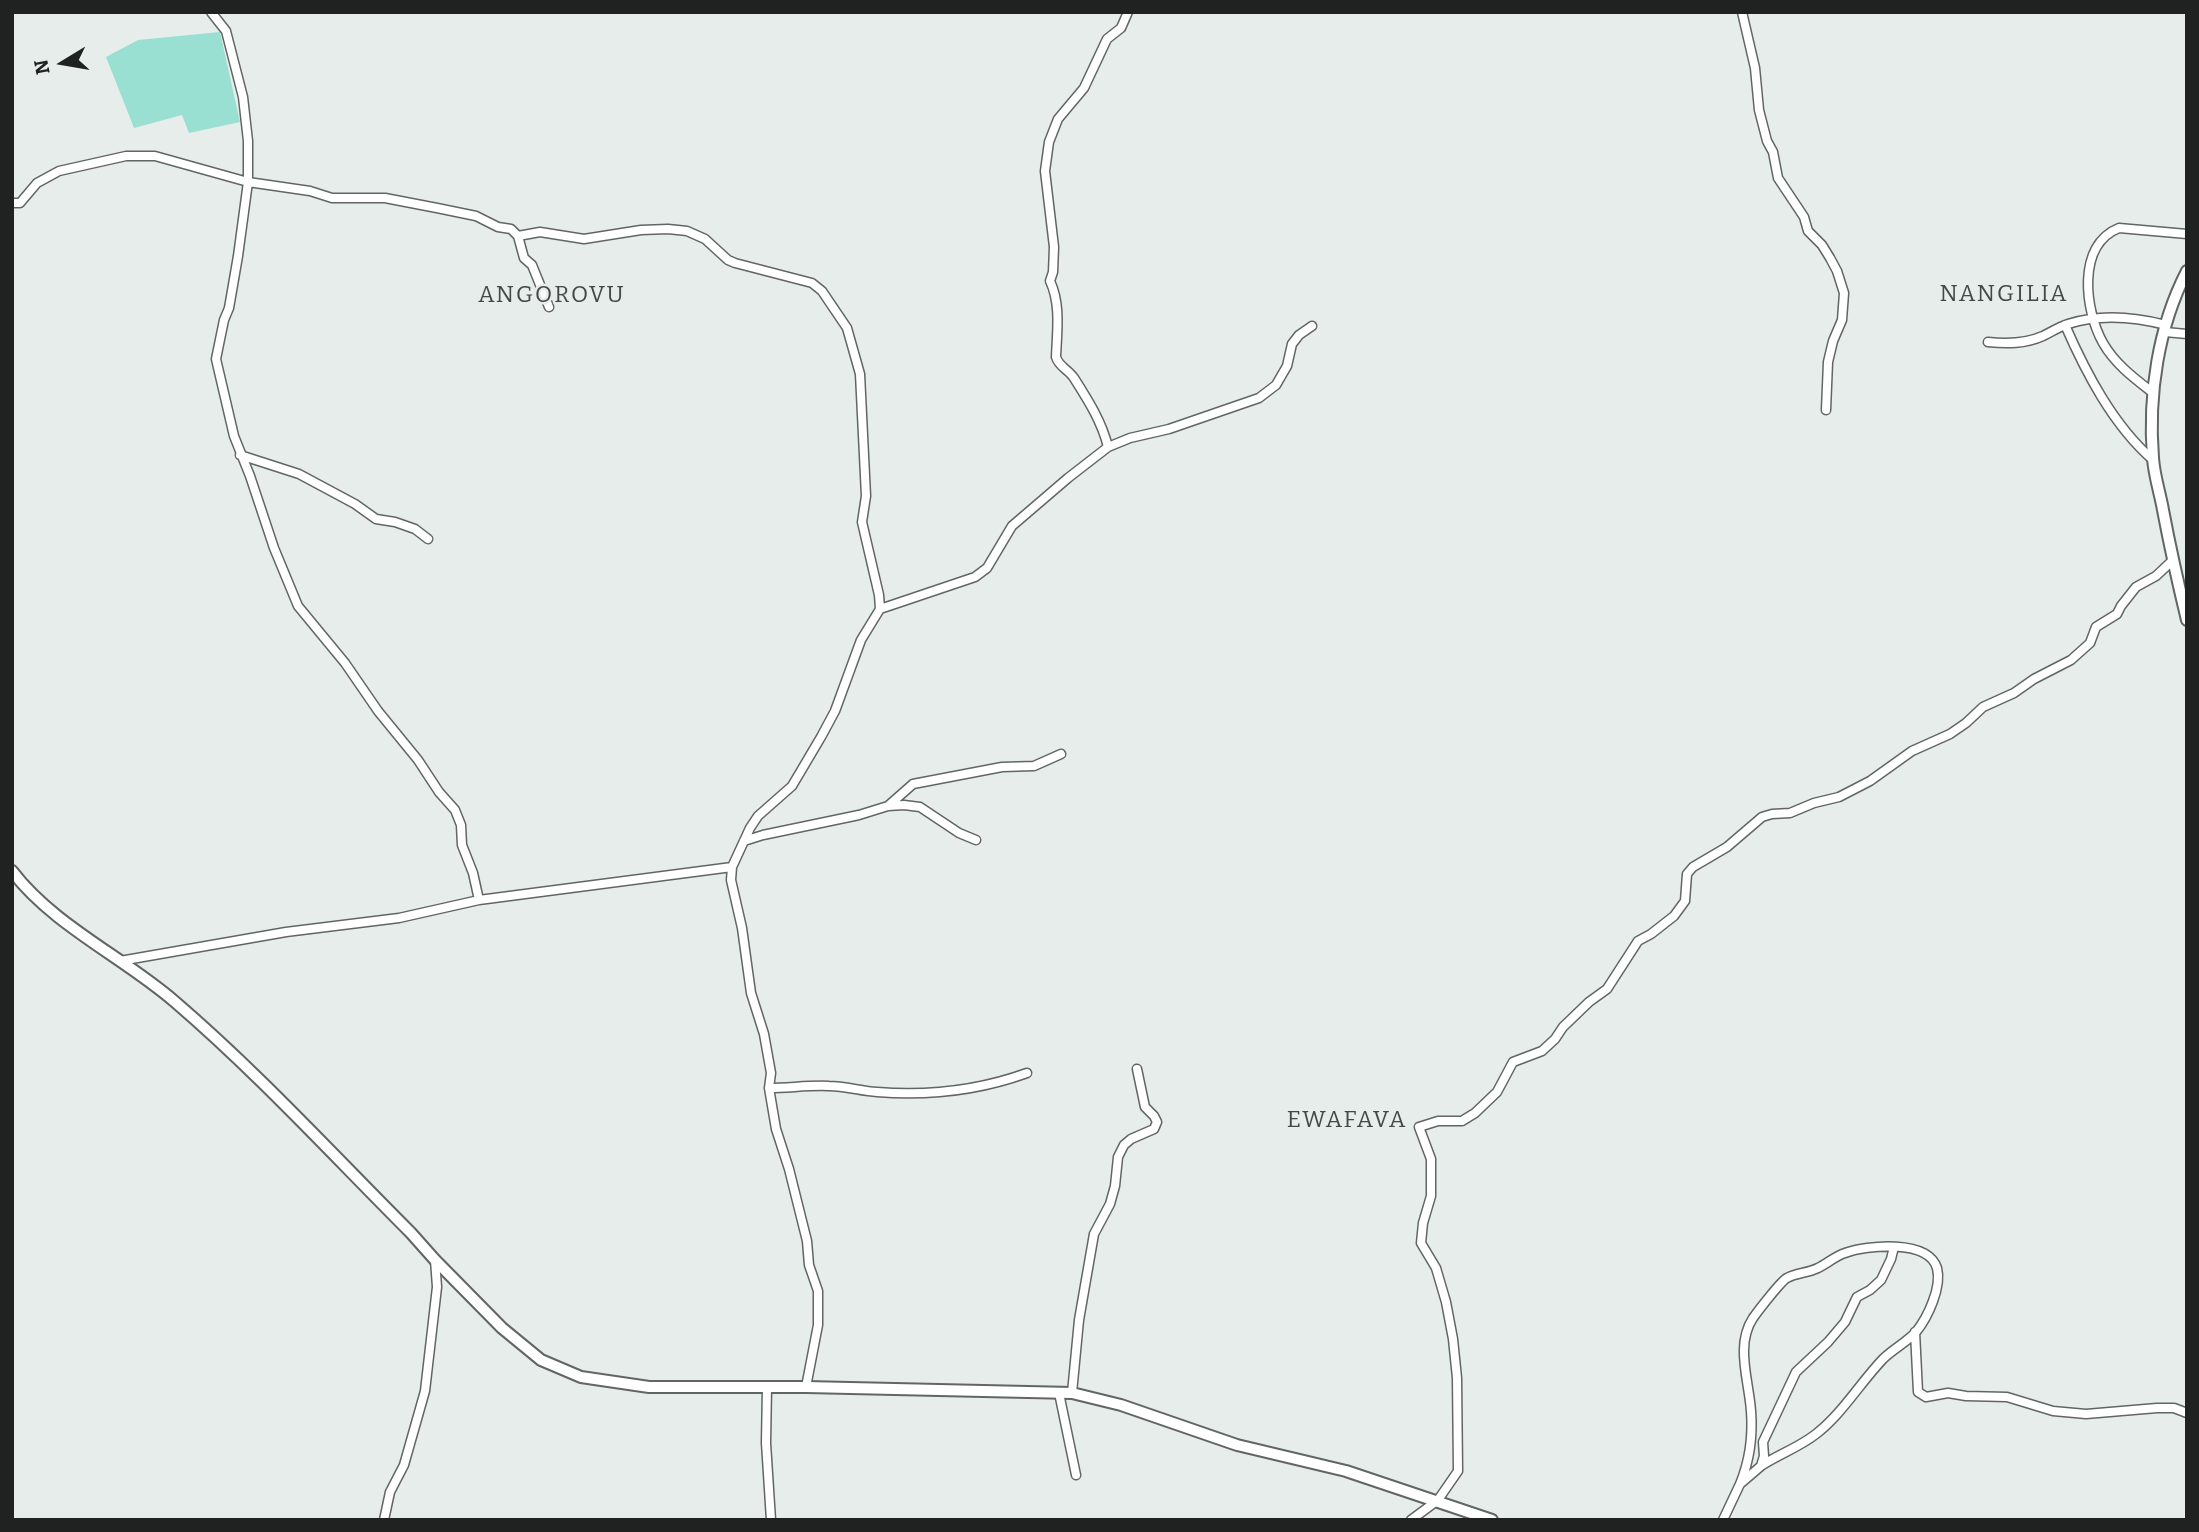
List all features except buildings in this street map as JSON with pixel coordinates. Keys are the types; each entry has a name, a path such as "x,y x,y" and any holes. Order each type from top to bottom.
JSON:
{"street":[{"path":"211,12 226,31 243,97 248,141 248,182 232,295 216,359 229,419 274,548 298,606 345,663 378,711 455,810 461,825 462,845 473,873 479,900"},
{"path":"1108,447 1101,424 1091,405 1056,357 1057,316 1055,293 1050,281 1054,247 1045,163 1058,118 1084,88 1107,39 1121,28 1128,12"},
{"path":"1742,12 1755,68 1759,110 1767,141 1773,152 1778,178 1804,217 1808,231 1830,258 1843,293 1842,320 1828,362 1826,410"},
{"path":"12,203 20,202 37,183 59,171 125,156 155,156 248,182 310,191 332,198 386,198 476,216 498,228 510,229 519,236 524,258 532,265 549,307"},
{"path":"2152,392 2126,372 2103,343 2092,318 2089,264 2101,243 2114,230 2124,228 2187,234"},
{"path":"519,236 540,232 584,239 656,229 687,231 705,239 735,263 812,284 822,291 847,328 860,374 866,496 862,522 880,609 861,640 835,711 798,778 758,816 732,867 731,880 742,929 751,993 764,1034 776,1129 789,1169 807,1241 809,1265 818,1291 818,1325 806,1387"},
{"path":"2187,271 2176,294 2166,328 2152,392 2153,460 2172,561 2187,620"},
{"path":"1988,342 2018,344 2065,325 2092,318 2143,320 2187,334"},
{"path":"2065,325 2077,352 2112,411 2137,446 2153,460"},
{"path":"880,609 975,577 987,568 1012,526 1108,447 1259,398 1276,385 1287,366 1292,344 1312,326"},
{"path":"240,455 299,474 355,504 376,519 415,529 429,539"},
{"path":"1411,1520 1438,1500 1458,1471 1457,1378 1446,1302 1436,1268 1422,1243 1423,1223 1431,1196 1431,1159 1419,1127 1438,1121 1462,1121 1475,1113 1497,1091 1513,1062 1537,1054 1555,1039 1566,1024 1607,989 1638,941 1651,934 1679,910 1685,901 1687,874 1693,867 1727,847 1765,816 1790,813 1814,803 1829,801 1870,781 1912,751 1958,729 1983,707 2014,693 2071,660 2090,643 2096,627 2117,614 2136,587 2155,576 2172,561"},
{"path":"888,806 914,784 1002,767 1034,766 1061,754"},
{"path":"744,841 888,806 915,805 959,833 976,840"},
{"path":"120,961 286,932 399,918 479,900 732,867"},
{"path":"12,871 64,922 172,999 224,1046 502,1328 541,1360 581,1377 649,1387 806,1387 1072,1393 1121,1405 1237,1445 1346,1471 1492,1520"},
{"path":"1072,1393 1079,1321 1094,1234 1110,1204 1118,1157 1124,1145 1154,1129 1157,1122 1145,1107 1138,1069"},
{"path":"769,1088 830,1086 877,1092 917,1093 949,1091 1027,1073"},
{"path":"1723,1520 1748,1464 1752,1438 1752,1413 1744,1355 1745,1334 1753,1318 1785,1278 1816,1269 1842,1254 1875,1247 1894,1247 1927,1254 1936,1266 1938,1280 1933,1300 1915,1332 1884,1358 1819,1432 1798,1447 1779,1454 1740,1484"},
{"path":"1761,1466 1764,1456 1763,1442 1797,1372 1844,1322 1857,1297 1881,1280 1894,1247"},
{"path":"384,1520 390,1492 404,1465 425,1391 437,1287 435,1260"},
{"path":"1915,1332 1918,1392 1926,1397 1948,1394 2007,1397 2053,1411 2086,1414 2157,1408 2175,1408 2187,1413"},
{"path":"767,1387 766,1443 771,1520"},
{"path":"1059,1393 1076,1475"}],"green space":[{"path":"220,32 240,122 189,133 182,115 134,128 106,57 138,40"}],"district":[{"name":"NANGILIA","path":"2004,295"},
{"name":"ANGOROVU","path":"552,296"},
{"name":"EWAFAVA","path":"1347,1121"}]}
